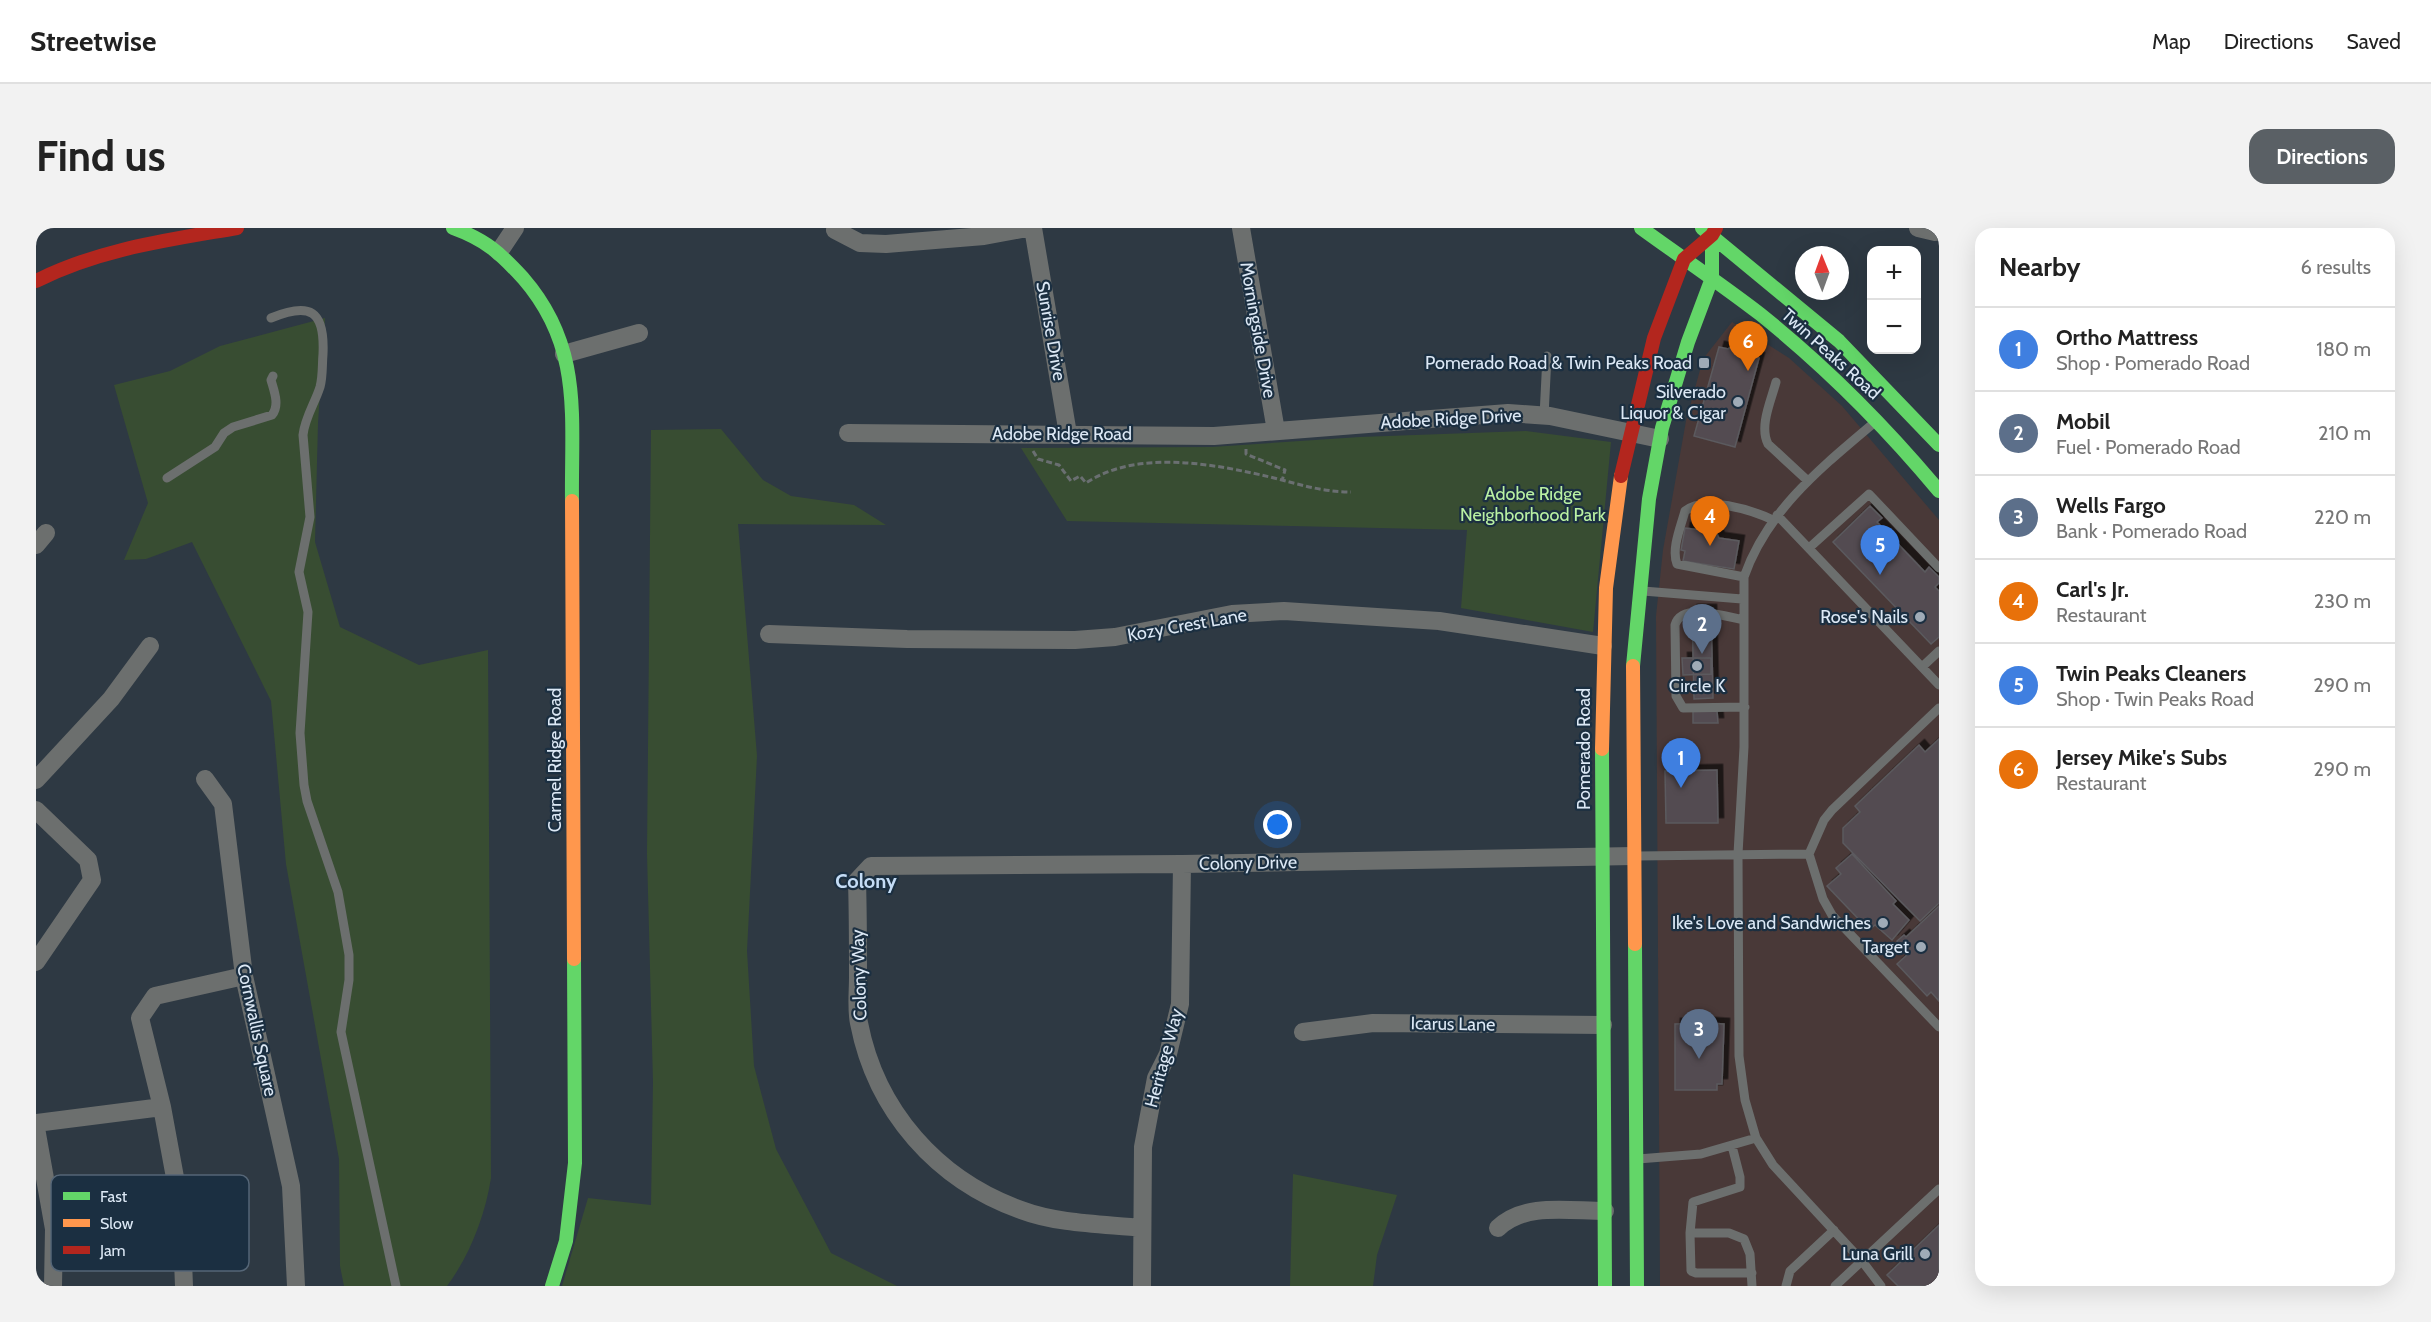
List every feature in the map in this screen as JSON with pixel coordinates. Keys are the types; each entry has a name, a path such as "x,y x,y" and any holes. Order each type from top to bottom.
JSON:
{"main road":[{"path":"36,281 59,267 110,252 149,236 237,228"},
{"name":"Carmel Ridge Road","path":"453,228 478,237 499,252 540,297 558,330 571,377 575,1163 570,1220 560,1269 552,1286"},
{"name":"Twin Peaks Road","path":"1641,228 1712,278 1806,352 1877,420 1939,491"},
{"path":"1637,1286 1633,654 1649,499 1660,439 1688,342 1712,278 1710,230"},
{"name":"Twin Peaks Road","path":"1710,230 1839,341 1939,445"},
{"name":"Pomerado Road","path":"1605,1286 1603,646 1613,529 1622,470 1654,338 1684,259 1710,230"}],"street":[{"path":"499,252 515,228"},
{"path":"835,230 860,243 886,244 984,236 1027,228"},
{"name":"Sunrise Drive","path":"1033,228 1068,434"},
{"name":"Morningside Drive","path":"1241,228 1276,431"},
{"path":"564,354 639,333"},
{"name":"Adobe Ridge Drive","path":"1276,431 1508,413 1544,416 1660,439"},
{"name":"Adobe Ridge Road","path":"848,433 1214,436 1276,431"},
{"name":"Kozy Crest Lane","path":"769,634 907,639 1075,640 1115,637 1232,614 1284,611 1439,621 1603,646"},
{"path":"36,780 111,699 150,646"},
{"name":"Cornwallis Square","path":"206,779 223,804 244,976 291,1186 296,1286"},
{"path":"36,810 88,860 92,880 36,962"},
{"name":"Colony Drive","path":"865,872 872,866 1182,864 1633,856"},
{"name":"Heritage Way","path":"1142,1286 1143,1147 1156,1078 1168,1054 1180,1004 1182,864"},
{"name":"Colony Way","path":"865,872 857,881 858,1021 872,1072 903,1125 937,1162 970,1188 1022,1210 1049,1217 1142,1228"},
{"path":"175,1175 162,1107 140,1018 155,996 244,976"},
{"name":"Icarus Lane","path":"1304,1032 1373,1023 1603,1025"},
{"path":"36,1122 162,1107"},
{"path":"36,1128 43,1204 51,1222"},
{"path":"1498,1228 1509,1217 1525,1211 1605,1211"},
{"path":"53,1271 53,1286"},
{"path":"183,1271 184,1286"}],"lane":[{"path":"271,318 298,309 307,310 320,321 324,332 322,380 305,422 303,435 310,517 299,572 308,612 300,745 307,801 338,892 349,955 349,980 343,1008 342,1041 396,1286"},
{"path":"1544,416 1546,356"},
{"path":"167,478 207,453 232,427 272,415 276,410 271,380 273,376"},
{"path":"1776,382 1764,427 1764,436 1768,444 1808,481"},
{"path":"1877,420 1808,481 1775,517 1754,553 1744,577 1742,599 1744,706 1738,854 1739,1056 1745,1100 1756,1138 1773,1165 1862,1261 1881,1286"},
{"path":"1809,548 1869,494 1939,568"},
{"path":"1744,577 1677,564 1677,542 1685,511 1703,503 1775,517 1809,548 1939,685"},
{"path":"1638,591 1742,599"},
{"path":"1743,620 1714,613 1683,614 1677,618 1675,626 1676,696 1683,708 1744,706"},
{"path":"1922,667 1939,651"},
{"path":"1939,708 1832,810 1824,820 1809,855 1817,884 1832,915 1939,1027"},
{"path":"1633,856 1809,855"},
{"path":"1637,1159 1692,1155 1756,1138"},
{"path":"1732,1146 1740,1177 1740,1187 1693,1202 1690,1233 1691,1271 1696,1274 1752,1273"},
{"path":"1835,1286 1939,1189"},
{"path":"1786,1286 1790,1271 1834,1230"},
{"path":"1690,1233 1729,1233 1744,1239 1750,1254 1752,1286"}],"path":[{"path":"1033,434 1034,452 1038,459 1059,465 1071,481 1080,476 1086,483 1112,470 1153,464 1202,465 1282,481 1303,488 1351,492"},
{"path":"1245,434 1246,454 1285,470 1282,481"}],"shaded area":[{"path":"1732,322 1789,358 1842,406 1939,520 1939,1286 1660,1286 1656,616 1663,550 1686,421 1703,359"}],"green space":[{"path":"325,318 318,423 315,542 340,627 419,665 488,650 491,1178 485,1207 475,1235 463,1261 447,1286 344,1286 340,1266 339,1159 286,864 271,701 192,542 146,559 124,560 148,503 114,385 170,371 220,346"},
{"path":"721,429 763,480 791,496 854,505 886,525 738,524 757,756 747,951 754,1066 776,1149 831,1253 897,1286 562,1286 588,1198 651,1205 653,1082 647,854 651,430"},
{"name":"Adobe Ridge Neighborhood Park","path":"1526,431 1611,442 1593,632 1461,608 1467,530 1067,521 1021,448 1212,447 1360,437"},
{"path":"1293,1174 1397,1195 1377,1255 1373,1286 1290,1286"}],"building":[{"path":"1733,346 1741,347 1747,355 1759,358 1735,447 1694,436 1719,347 1728,349"},
{"path":"1870,506 1882,518 1877,522 1925,572 1929,567 1939,577 1939,583 1935,587 1939,591 1939,637 1931,644 1833,542"},
{"path":"1685,528 1716,532 1719,538 1739,541 1734,569 1683,561 1685,551 1681,550"},
{"path":"1692,610 1711,610 1713,698 1694,699"},
{"name":"Circle K","path":"1682,658 1711,658 1711,674 1683,675"},
{"path":"1693,711 1717,711 1718,723 1693,723"},
{"path":"1939,739 1939,903 1920,921 1843,843 1843,828 1860,812 1855,806 1919,745 1925,752"},
{"path":"1717,770 1718,823 1666,823 1665,771"},
{"path":"1852,854 1896,901 1893,904 1909,920 1892,940 1875,925 1869,930 1827,886 1841,874 1836,868"},
{"name":"Target","path":"1939,906 1939,1001 1931,992 1927,996 1897,964 1908,954 1897,941 1904,935 1906,937"},
{"path":"1675,1024 1724,1024 1722,1084 1717,1084 1717,1090 1675,1090"},
{"path":"1939,1225 1939,1286 1898,1286 1887,1275"}],"traffic: fast":[{"path":"453,228 484,243 507,261 542,304 556,330 565,356 570,384 572,501"},
{"path":"1641,228 1760,314 1808,355 1876,420 1939,491"},
{"path":"1702,228 1839,341 1939,445"},
{"path":"1633,666 1649,499 1662,428 1688,342 1712,278 1712,235"},
{"path":"1602,749 1605,1286"},
{"path":"1635,944 1637,1286"},
{"path":"552,1286 566,1241 575,1163 574,959"}],"traffic: slow":[{"path":"1602,749 1606,588 1621,476"},
{"path":"572,501 574,959"},
{"path":"1633,666 1635,944"}],"traffic: jam":[{"path":"36,281 109,253 237,228"},
{"path":"1621,476 1654,338 1684,259 1712,235 1716,228"}],"place":[{"name":"Pomerado Road & Twin Peaks Road","path":"1704,363"},
{"name":"Jersey Mike's Subs","path":"1748,371"},
{"name":"Silverado Liquor & Cigar","path":"1738,402"},
{"name":"Carl's Jr.","path":"1710,546"},
{"name":"Twin Peaks Cleaners","path":"1880,575"},
{"name":"Rose's Nails","path":"1920,617"},
{"name":"Mobil","path":"1702,654"},
{"name":"Circle K","path":"1697,666"},
{"name":"Ortho Mattress","path":"1681,788"},
{"name":"Ike's Love and Sandwiches","path":"1883,923"},
{"name":"Target","path":"1921,947"},
{"name":"Wells Fargo","path":"1699,1059"},
{"name":"Luna Grill","path":"1925,1254"}],"district":[{"name":"Colony","path":"866,881"}]}
